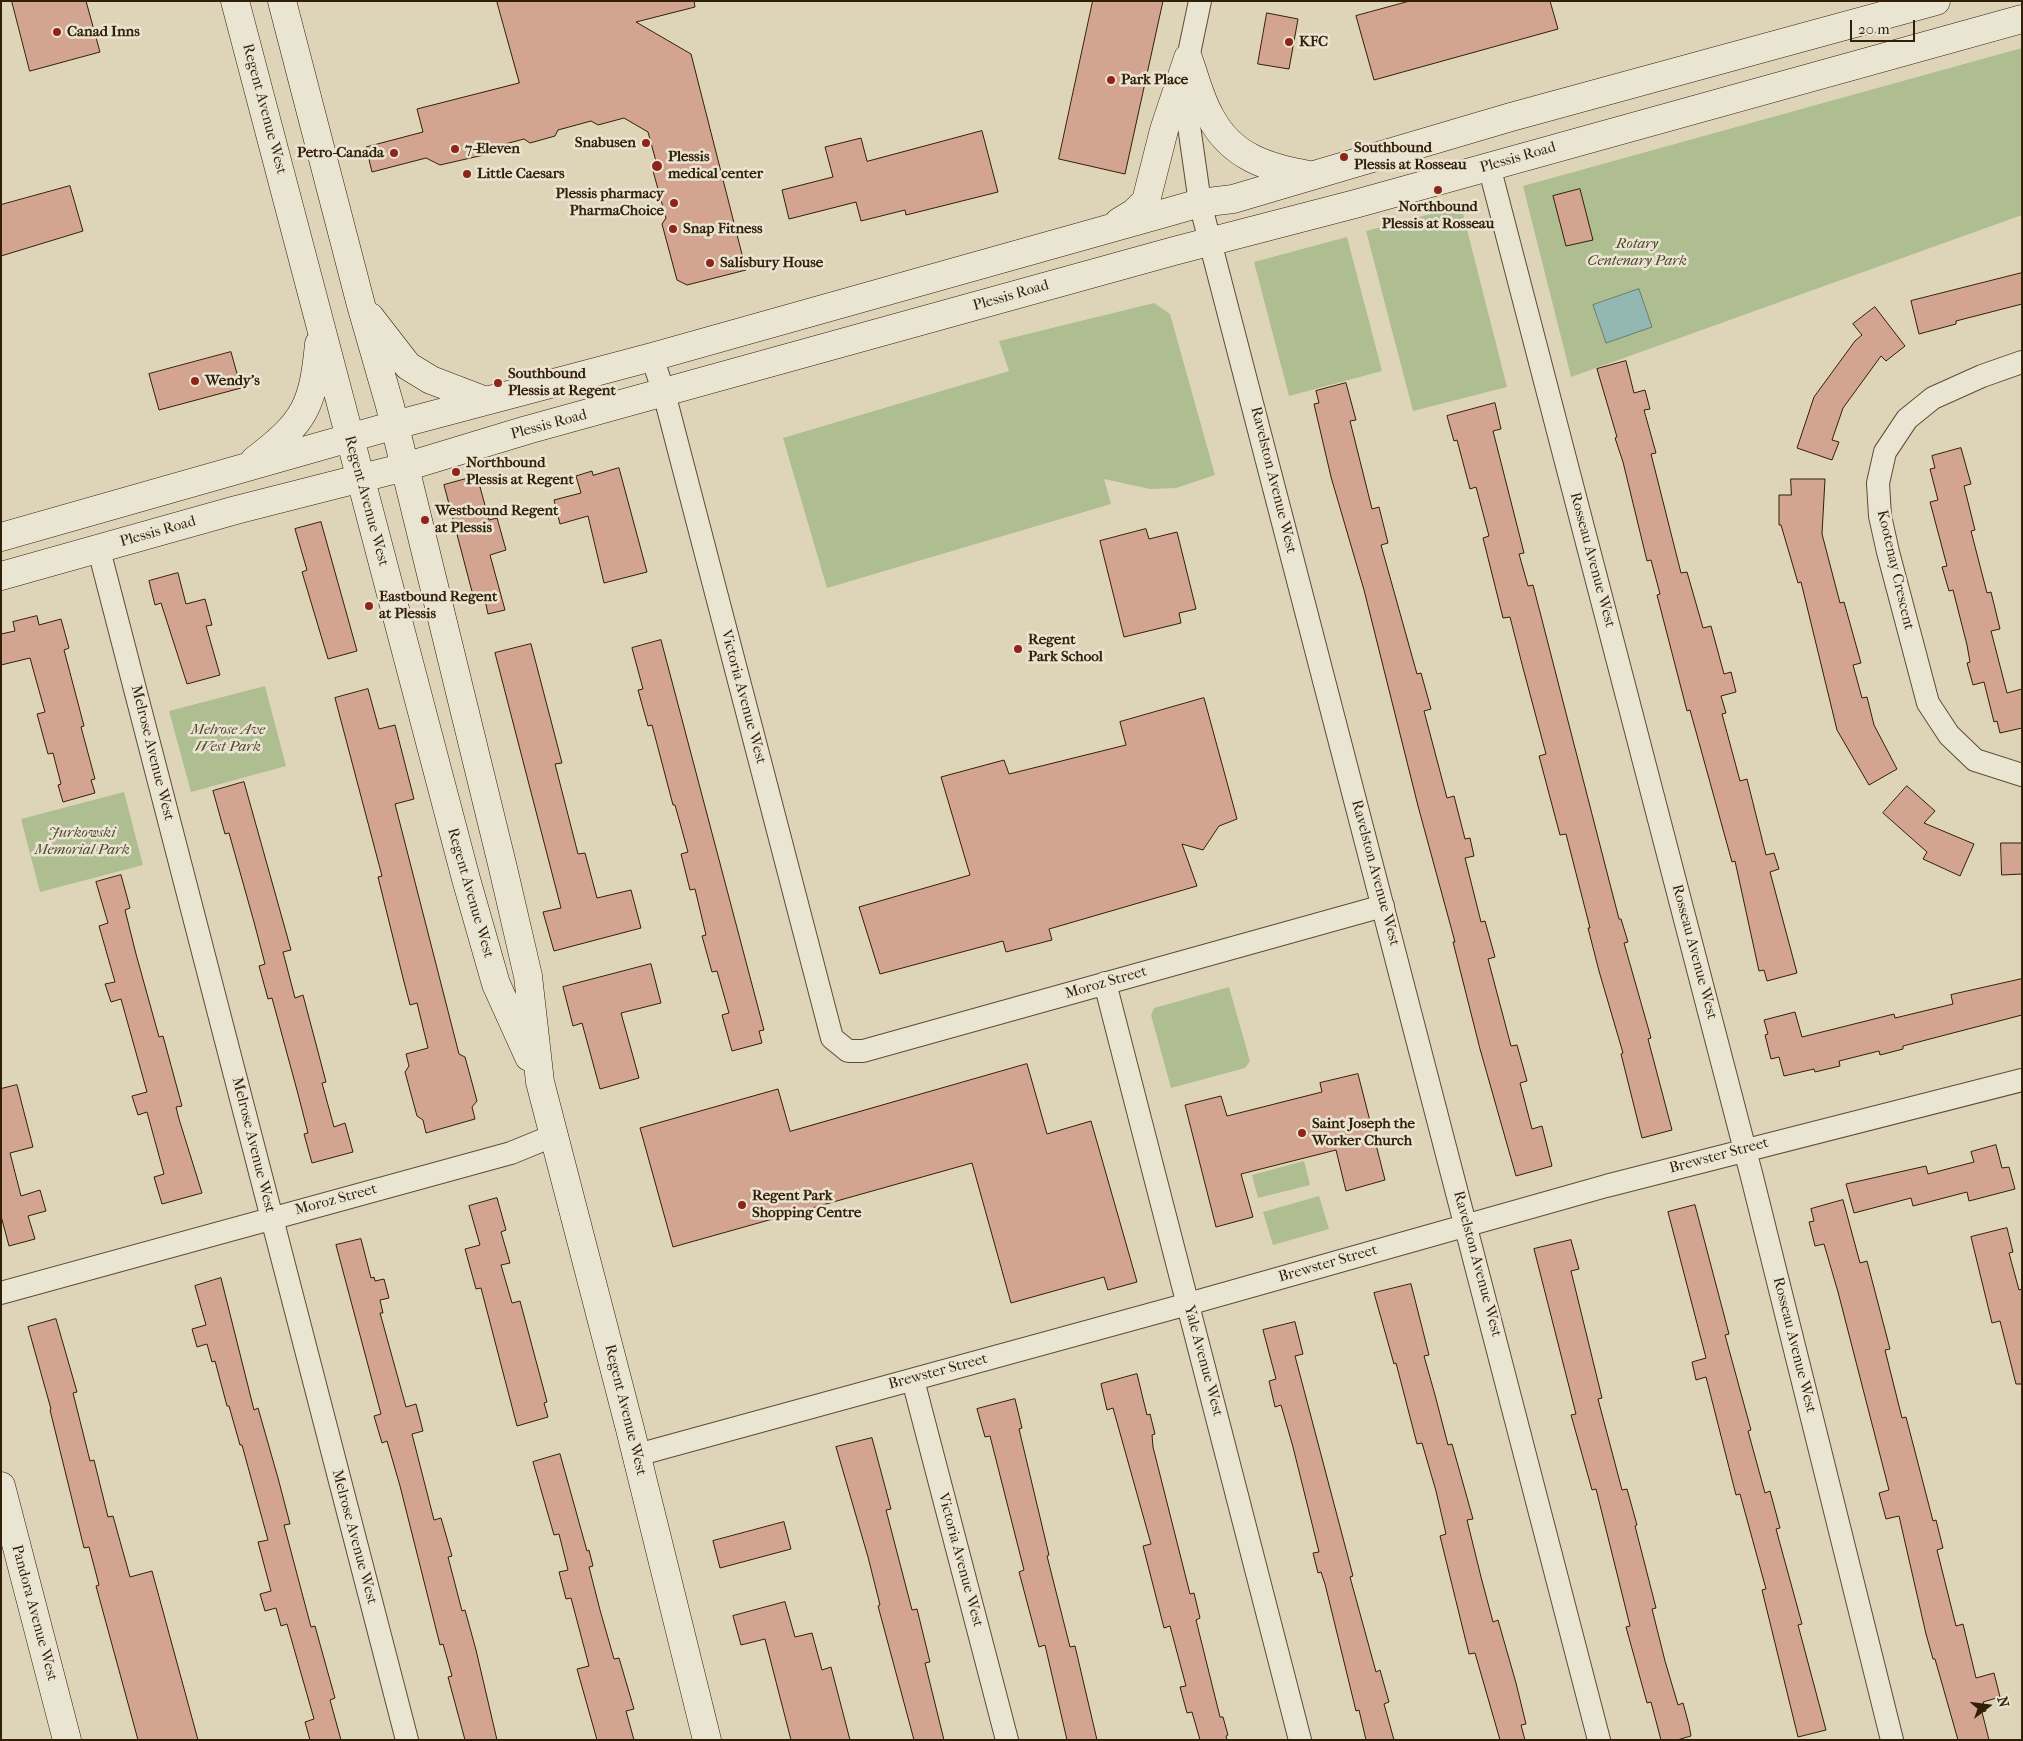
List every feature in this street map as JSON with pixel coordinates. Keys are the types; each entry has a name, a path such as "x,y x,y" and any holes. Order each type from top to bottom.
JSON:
{"main road":[{"name":"Regent Avenue West","path":"235,1 463,870 496,984 540,1082 555,1135 707,1740"},
{"name":"Regent Avenue West","path":"282,1 361,305 395,425 528,976 540,1082"},
{"path":"1,537 395,425 652,357 1112,227 1200,203 1229,200 1511,117 1936,1"},
{"name":"Plessis Road","path":"1,576 360,477 404,467 527,430 1212,240 1355,204 2022,19"},
{"path":"1188,58 1209,116 1234,147 1254,160 1276,170 1314,176"},
{"path":"1112,227 1134,213 1146,201 1164,130 1188,58"},
{"path":"361,305 408,366 431,380 486,401"},
{"path":"246,467 280,442 294,428 305,410 316,377 321,326"},
{"name":"Pandora Avenue West","path":"1,1486 67,1740"}],"street":[{"name":"Ravelston Avenue West","path":"1200,1 1188,58 1190,126 1200,203 1212,240 1599,1740"},
{"name":"Rosseau Avenue West","path":"1489,166 1745,1149 1892,1740"},
{"name":"Victoria Avenue West","path":"652,357 664,393 832,1038"},
{"name":"Kootenay Crescent","path":"2022,362 1982,376 1933,398 1907,419 1885,452 1878,483 1880,516 1888,552 1928,703 1949,735 1975,760 2022,775"},
{"name":"Melrose Avenue West","path":"99,550 407,1740"},
{"name":"Moroz Street","path":"832,1038 848,1051 863,1051 1383,906"},
{"name":"Yale Avenue West","path":"1105,983 1300,1740"},
{"name":"Brewster Street","path":"636,1455 1745,1149 2022,1080"},
{"name":"Moroz Street","path":"1,1293 271,1217 511,1153 555,1135"},
{"name":"Victoria Avenue West","path":"913,1380 1007,1740"}],"green space":[{"name":"Rotary Centenary Park","path":"2022,48 2022,215 1571,377 1523,186"},
{"path":"1461,206 1507,387 1413,411 1366,231"},
{"path":"1347,237 1382,371 1289,396 1254,262"},
{"path":"1154,303 1170,314 1215,475 1176,488 1150,489 1104,479 1111,504 827,588 783,438 1009,371 999,341"},
{"name":"Melrose Ave West Park","path":"265,686 286,766 191,792 169,711"},
{"name":"Jurkowski Memorial Park","path":"124,792 143,865 40,892 21,819"},
{"path":"1229,987 1250,1061 1245,1068 1171,1088 1151,1015 1154,1008"},
{"path":"1304,1161 1310,1185 1258,1198 1252,1175"},
{"path":"1319,1196 1329,1229 1273,1245 1263,1212"}],"water":[{"path":"1639,289 1652,327 1606,343 1593,305"}],"building":[{"name":"Canad Inns","path":"12,1 86,1 100,52 30,71"},
{"path":"497,1 694,1 695,7 636,22 691,54 746,270 687,285 677,280 662,224 666,218 653,171 657,165 648,132 624,118 598,125 591,121 558,130 555,136 530,143 524,139 490,148 488,154 440,165 426,158 372,172 366,147 423,132 417,109 519,83"},
{"name":"Park Place","path":"1093,1 1163,1 1125,174 1059,159"},
{"path":"1410,1 1550,1 1558,29 1374,80 1356,16"},
{"path":"1267,13 1298,19 1289,69 1258,64"},
{"path":"982,131 998,192 906,215 905,210 861,221 856,202 789,219 782,190 833,177 825,147 861,138 867,161"},
{"path":"70,186 83,231 1,256 1,205"},
{"path":"1580,189 1593,240 1566,246 1553,196"},
{"path":"2022,273 2022,304 1956,321 1956,324 1919,334 1911,301"},
{"path":"1875,307 1905,346 1886,361 1881,356 1843,408 1832,440 1839,442 1832,460 1797,448 1814,397 1855,341 1862,335 1853,324"},
{"name":"Wendy's","path":"231,352 241,388 159,410 149,374"},
{"path":"1626,361 1634,393 1645,390 1650,409 1644,410 1656,453 1651,454 1681,573 1687,572 1703,628 1711,626 1724,674 1731,672 1736,692 1721,696 1726,713 1722,714 1740,781 1747,779 1766,855 1774,853 1779,869 1770,872 1797,973 1767,981 1764,970 1759,971 1735,861 1732,862 1690,710 1687,711 1657,595 1660,594 1651,560 1647,561 1623,462 1615,438 1617,437 1597,369"},
{"path":"1346,383 1356,420 1350,421 1372,509 1379,507 1388,543 1381,545 1417,674 1421,673 1431,709 1424,711 1447,798 1454,796 1465,839 1470,838 1474,856 1465,858 1481,922 1485,921 1495,957 1488,959 1511,1046 1517,1045 1527,1081 1520,1083 1532,1129 1542,1126 1552,1166 1516,1176 1480,1049 1453,942 1455,942 1418,806 1364,590 1331,477 1314,404 1319,403 1316,391"},
{"path":"1495,403 1501,429 1493,431 1524,553 1519,554 1528,586 1533,585 1619,919 1621,919 1628,942 1624,943 1651,1038 1648,1039 1672,1130 1642,1138 1621,1054 1623,1053 1599,971 1566,834 1560,835 1539,756 1546,754 1510,617 1503,618 1483,538 1489,536 1476,487 1470,489 1457,440 1454,441 1447,416"},
{"path":"1961,448 1971,484 1964,486 1975,530 1971,531 1987,593 1991,592 2000,629 1991,631 2007,693 2022,689 2022,728 2000,733 1997,721 1994,722 1984,682 1973,685 1967,663 1970,662 1967,645 1953,590 1949,591 1942,567 1947,566 1930,502 1938,500 1930,469 1935,468 1932,456"},
{"path":"619,468 647,572 604,583 588,516 560,524 554,500 581,493 576,476 592,471 593,475"},
{"path":"477,476 489,520 497,518 506,550 490,555 505,610 488,614 485,600 475,603 444,485"},
{"path":"1791,479 1825,479 1822,534 1840,603 1844,602 1861,663 1853,665 1862,698 1867,697 1874,725 1897,769 1869,785 1837,730 1801,582 1798,583 1781,525 1779,525 1779,495 1791,495"},
{"path":"321,522 357,651 328,659 302,572 307,570 295,529"},
{"path":"1146,529 1149,539 1177,532 1196,609 1179,613 1181,623 1124,637 1100,541"},
{"path":"178,573 186,604 205,599 212,625 206,626 220,675 187,684 161,603 155,605 149,581"},
{"path":"37,616 39,625 61,619 69,648 64,650 84,726 81,727 95,779 91,780 95,793 63,802 58,785 61,784 53,753 48,754 37,714 45,712 30,658 1,665 1,634 15,631 13,622"},
{"path":"661,640 764,1030 759,1031 762,1043 732,1051 722,1015 729,1013 717,971 712,972 702,936 706,935 695,889 690,890 681,854 688,852 675,805 673,805 652,725 648,726 638,690 643,689 632,648"},
{"path":"531,644 562,763 555,764 578,854 585,853 597,898 631,890 641,928 554,951 543,912 561,908 495,653"},
{"path":"368,689 379,729 395,725 414,799 395,804 459,1054 465,1057 477,1101 472,1107 475,1119 426,1133 423,1120 417,1116 405,1072 409,1066 406,1054 428,1048 417,1003 410,1005 378,877 382,876 335,698"},
{"path":"1204,698 1237,819 1219,826 1203,850 1182,844 1197,886 1049,929 1052,940 1006,952 1003,941 880,974 859,907 970,875 941,777 1004,760 1009,774 1126,745 1120,722"},
{"path":"244,782 291,950 283,952 295,998 303,995 326,1082 322,1083 334,1127 345,1123 353,1152 312,1163 304,1134 308,1133 298,1094 272,998 268,999 259,966 265,964 254,922 229,833 225,834 213,791"},
{"path":"1907,786 1935,811 1924,823 1974,844 1960,876 1923,859 1927,852 1883,813"},
{"path":"2001,843 2022,843 2022,874 2002,875"},
{"path":"121,875 130,908 125,910 136,954 159,1037 163,1036 182,1106 176,1107 202,1193 162,1204 154,1177 164,1174 147,1112 138,1115 132,1096 147,1092 121,999 111,1002 105,984 115,982 99,926 108,923 96,882"},
{"path":"651,964 661,1003 621,1013 639,1078 600,1089 582,1023 573,1026 563,987"},
{"path":"2022,979 2022,1015 1903,1046 1903,1049 1880,1055 1879,1051 1839,1061 1840,1066 1815,1072 1814,1069 1784,1076 1779,1057 1771,1059 1765,1035 1768,1034 1764,1020 1795,1012 1802,1037 1894,1014 1895,1018 1953,1004 1951,995"},
{"name":"Regent Park Shopping Centre","path":"1027,1064 1047,1134 1091,1121 1137,1282 1108,1290 1104,1277 1011,1303 972,1163 673,1247 640,1128 778,1089 790,1131"},
{"name":"Saint Joseph the Worker Church","path":"1358,1074 1385,1180 1346,1191 1336,1150 1241,1174 1253,1217 1216,1227 1185,1105 1221,1096 1227,1116 1322,1092 1320,1083"},
{"path":"17,1085 33,1147 10,1153 21,1196 40,1190 46,1211 28,1216 35,1239 9,1246 1,1216 1,1089"},
{"path":"1996,1145 2002,1168 2009,1167 2015,1189 1969,1201 1967,1192 1913,1206 1911,1198 1854,1213 1846,1184 1926,1166 1928,1174 1974,1162 1971,1152"},
{"path":"497,1198 506,1230 501,1232 510,1263 501,1265 512,1303 520,1301 547,1402 544,1403 548,1417 517,1426 481,1288 476,1289 465,1249 480,1245 469,1206"},
{"path":"1843,1200 1860,1263 1867,1261 1890,1349 1885,1350 1902,1418 1906,1417 1933,1521 1936,1520 1943,1548 1937,1550 1956,1626 1963,1624 1976,1678 1994,1673 2000,1697 1983,1702 1986,1711 1982,1712 1989,1740 1958,1740 1926,1634 1899,1516 1886,1519 1879,1493 1889,1490 1838,1292 1824,1244 1815,1246 1809,1222 1814,1221 1811,1209"},
{"path":"1695,1205 1729,1334 1725,1335 1751,1430 1748,1431 1765,1493 1770,1491 1780,1528 1776,1529 1802,1624 1798,1625 1826,1730 1798,1737 1762,1590 1766,1589 1740,1494 1736,1495 1706,1377 1696,1380 1692,1362 1706,1358 1668,1212"},
{"path":"2007,1228 2013,1252 2009,1253 2019,1290 2022,1289 2022,1384 2016,1384 2000,1321 1992,1323 1971,1237"},
{"path":"361,1239 371,1278 374,1277 375,1281 384,1279 389,1298 380,1300 383,1313 380,1313 406,1407 416,1404 423,1431 412,1434 434,1520 441,1518 452,1556 448,1557 462,1611 465,1610 476,1650 497,1740 465,1740 448,1677 452,1676 443,1644 440,1645 400,1486 387,1441 382,1443 374,1416 381,1414 336,1245"},
{"path":"1571,1240 1579,1269 1571,1271 1602,1398 1598,1399 1622,1490 1627,1489 1637,1525 1635,1526 1656,1608 1652,1609 1665,1661 1678,1705 1683,1703 1689,1725 1691,1736 1677,1740 1661,1740 1651,1702 1647,1703 1626,1627 1630,1626 1596,1489 1592,1490 1571,1415 1576,1414 1534,1249"},
{"path":"221,1278 254,1410 258,1408 290,1524 284,1525 311,1627 315,1626 335,1698 330,1700 341,1740 310,1740 305,1722 314,1719 287,1624 281,1626 276,1608 265,1611 260,1594 271,1591 258,1542 268,1540 242,1445 240,1445 229,1406 227,1406 215,1361 212,1362 207,1344 197,1347 192,1329 206,1325 195,1286"},
{"path":"1411,1284 1429,1355 1424,1356 1448,1445 1452,1444 1473,1519 1467,1520 1481,1577 1493,1622 1498,1620 1516,1683 1526,1724 1521,1725 1525,1740 1500,1740 1475,1653 1469,1654 1440,1536 1446,1534 1436,1491 1422,1443 1417,1444 1396,1363 1394,1364 1374,1293"},
{"path":"56,1319 77,1392 73,1393 90,1461 94,1460 108,1517 113,1516 130,1577 152,1571 198,1740 138,1740 96,1586 99,1585 89,1547 84,1548 51,1409 28,1327"},
{"path":"1295,1322 1303,1354 1295,1356 1353,1576 1350,1577 1376,1672 1380,1670 1389,1702 1384,1704 1394,1740 1366,1740 1359,1710 1356,1711 1325,1584 1321,1572 1318,1573 1313,1553 1319,1552 1293,1447 1281,1405 1275,1407 1269,1381 1276,1379 1263,1330"},
{"path":"1137,1374 1147,1415 1150,1414 1155,1434 1152,1435 1153,1447 1190,1594 1194,1593 1200,1618 1196,1620 1220,1717 1223,1717 1228,1735 1226,1736 1227,1740 1200,1740 1192,1712 1187,1713 1180,1687 1186,1686 1170,1626 1164,1628 1143,1546 1151,1544 1113,1408 1107,1410 1101,1384"},
{"path":"1015,1399 1022,1428 1019,1429 1049,1555 1047,1556 1070,1647 1075,1646 1097,1740 1067,1740 1045,1645 1039,1647 1019,1572 1024,1570 990,1436 985,1437 977,1409"},
{"path":"872,1438 891,1509 886,1510 912,1610 917,1609 930,1662 925,1663 944,1740 914,1740 878,1606 880,1605 868,1557 836,1447"},
{"path":"560,1454 587,1551 589,1550 593,1566 589,1567 614,1659 619,1658 634,1709 626,1711 634,1740 597,1740 577,1669 589,1666 571,1598 566,1599 559,1572 568,1570 559,1534 554,1535 533,1462"},
{"path":"784,1522 791,1549 720,1568 713,1541"},
{"path":"785,1602 795,1637 812,1633 822,1670 831,1667 850,1740 791,1740 765,1639 741,1645 733,1616"}],"place":[{"name":"Canad Inns","path":"57,32"},
{"name":"KFC","path":"1289,42"},
{"name":"Park Place","path":"1111,80"},
{"name":"Snabusen","path":"646,143"},
{"name":"7-Eleven","path":"455,149"},
{"name":"Petro-Canada","path":"394,153"},
{"name":"Southbound Plessis at Rosseau","path":"1344,157"},
{"name":"Plessis medical center","path":"657,166"},
{"name":"Little Caesars","path":"467,174"},
{"name":"Northbound Plessis at Rosseau","path":"1438,190"},
{"name":"Plessis pharmacy PharmaChoice","path":"674,203"},
{"name":"Snap Fitness","path":"673,229"},
{"name":"Salisbury House","path":"710,263"},
{"name":"Wendy's","path":"195,381"},
{"name":"Southbound Plessis at Regent","path":"498,383"},
{"name":"Northbound Plessis at Regent","path":"456,472"},
{"name":"Westbound Regent at Plessis","path":"425,520"},
{"name":"Eastbound Regent at Plessis","path":"369,606"},
{"name":"Regent Park School","path":"1018,649"},
{"name":"Saint Joseph the Worker Church","path":"1302,1133"},
{"name":"Regent Park Shopping Centre","path":"742,1205"}]}
